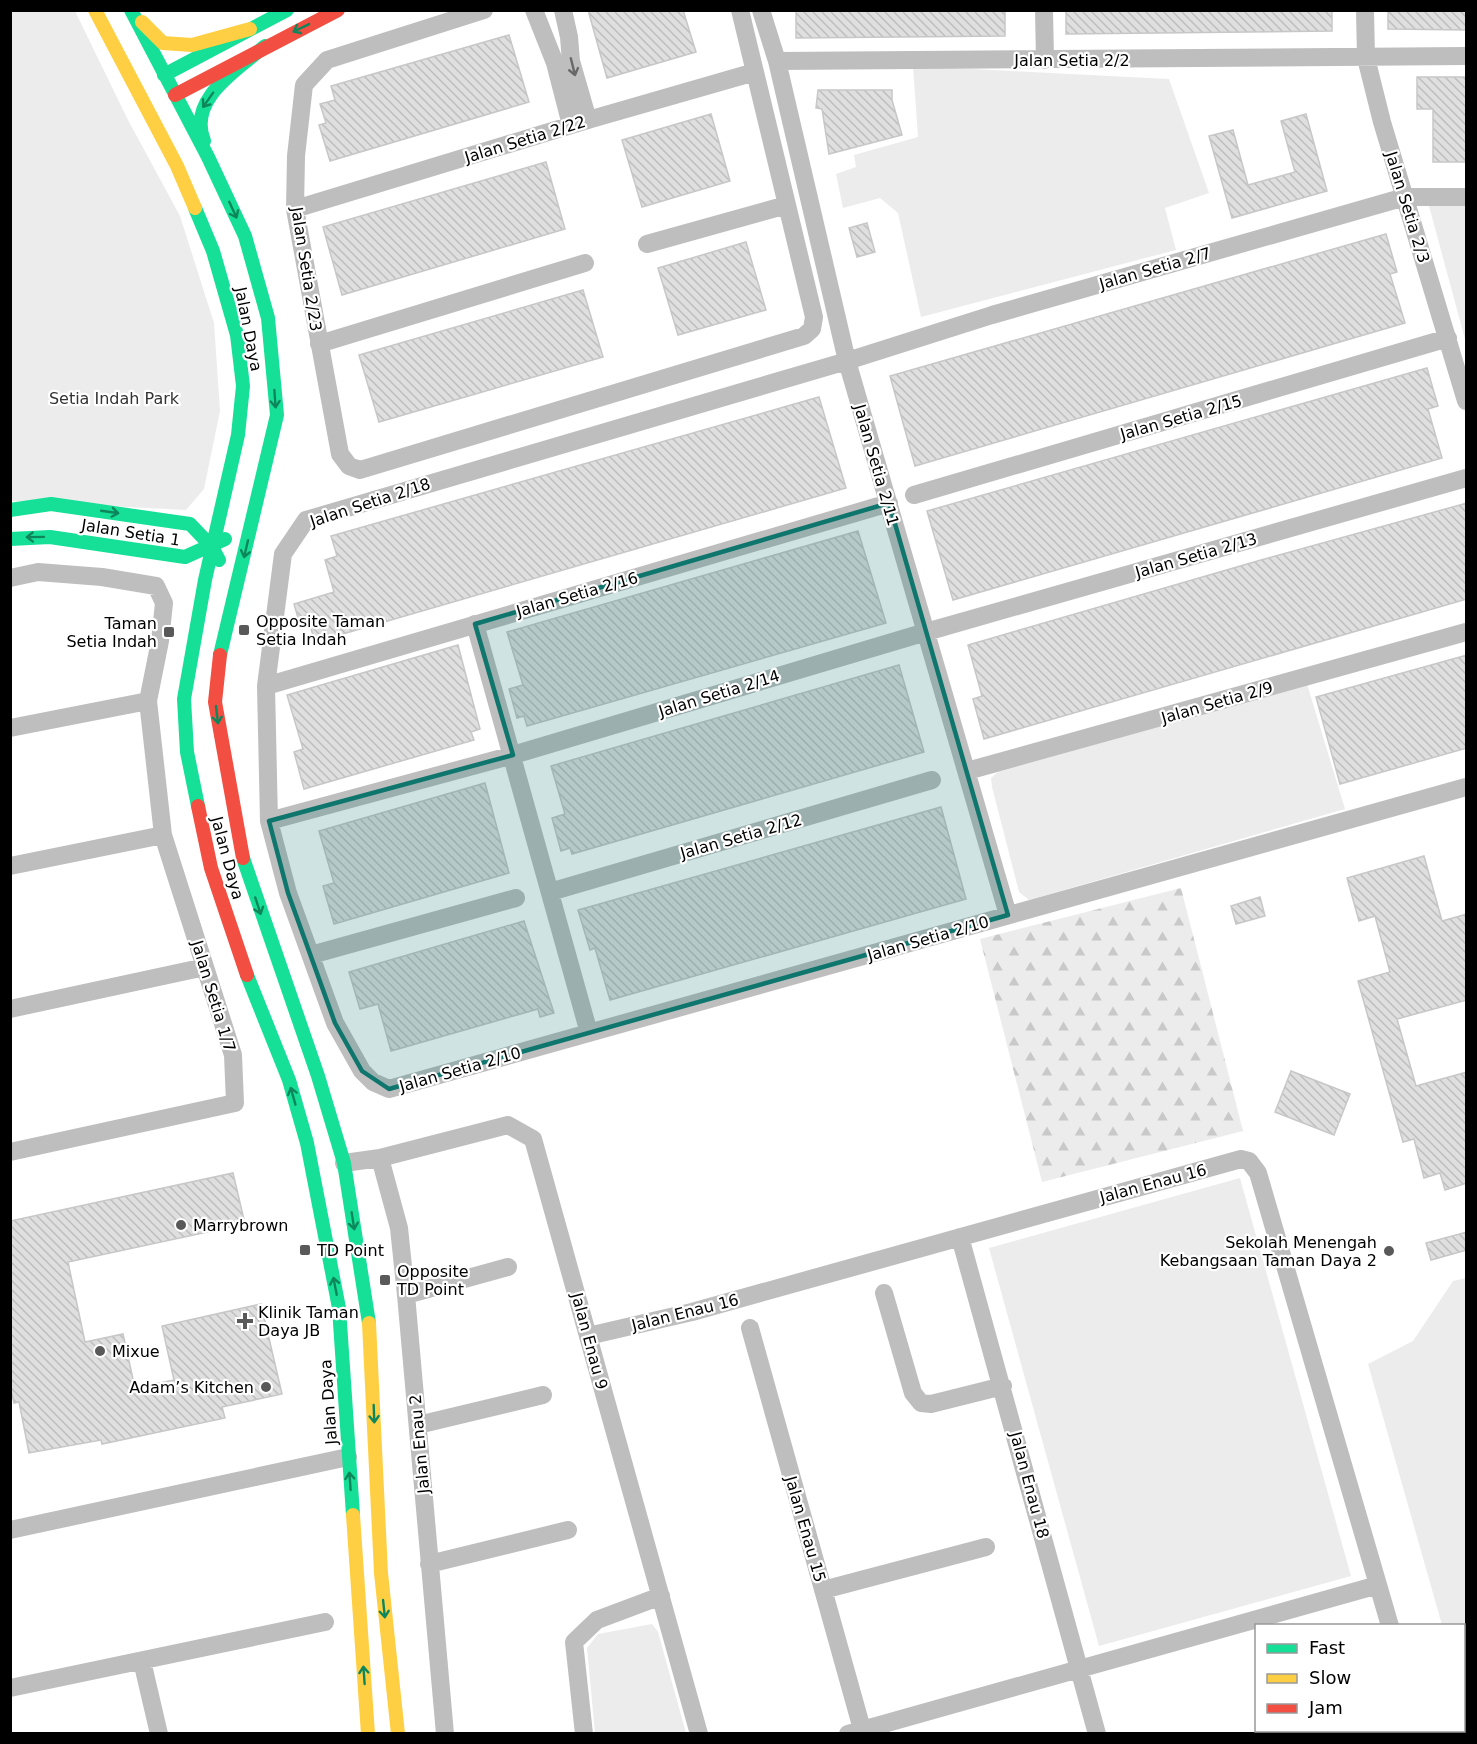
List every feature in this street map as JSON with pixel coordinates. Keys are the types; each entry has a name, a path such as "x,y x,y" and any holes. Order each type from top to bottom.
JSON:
{"main road":[{"name":"Jalan Daya","path":"95,10 177,166 213,251 237,335 243,386 238,435 212,547 184,699 187,752 211,868 241,961 289,1080 308,1151 339,1308 368,1734"},
{"name":"Jalan Daya","path":"132,10 208,157 245,236 268,318 277,415 220,657 215,702 221,746 243,859 318,1076 344,1163 370,1328 381,1573 398,1734"},
{"path":"132,10 147,29 163,43 192,45 250,29"},
{"path":"177,166 156,108 155,92 164,75 287,10"},
{"path":"112,45 138,78 155,92 175,95 265,46 338,10"},
{"path":"208,157 198,122 203,104 216,89 265,46"},
{"path":"160,519 188,520 206,511 231,468"},
{"path":"220,657 223,566 212,547 230,536 243,521 264,471"},
{"name":"Jalan Setia 1","path":"10,510 51,504 190,524 212,547 184,557 50,537 10,539"},
{"path":"155,551 179,571"},
{"path":"190,590 199,619"}],"street":[{"name":"Jalan Setia 2/23","path":"484,10 327,60 304,86 296,156 295,209 340,454 349,466 360,470 804,336 812,328 814,317 787,205"},
{"path":"534,10 580,122"},
{"path":"563,10 569,37 580,122"},
{"path":"647,244 787,205 740,10"},
{"name":"Jalan Setia 2/11","path":"761,10 777,61 847,361 1008,915"},
{"path":"1044,10 1046,60"},
{"name":"Jalan Setia 2/3","path":"1365,10 1366,58 1405,197 1467,401"},
{"name":"Jalan Setia 2/2","path":"777,61 1467,56"},
{"name":"Jalan Setia 2/22","path":"295,209 580,122 755,72"},
{"name":"Jalan Setia 2/7","path":"847,361 992,315 1405,197 1467,197"},
{"path":"319,344 585,263"},
{"name":"Jalan Setia 2/15","path":"914,495 1448,338"},
{"name":"Jalan Setia 2/18","path":"389,1089 373,1082 362,1071 335,1023 288,894 269,821 266,686 283,554 306,520 847,361"},
{"name":"Jalan Setia 2/13","path":"926,632 1467,478"},
{"name":"Jalan Setia 2/16","path":"266,686 888,503"},
{"name":"Jalan Setia 1/7","path":"10,578 38,572 102,577 156,586 164,603 160,641 148,701 164,835 232,1055 235,1103 10,1152"},
{"path":"475,624 589,1033"},
{"name":"Jalan Setia 2/14","path":"269,821 513,754 926,632"},
{"name":"Jalan Setia 2/9","path":"967,771 1467,632"},
{"path":"10,728 148,701"},
{"name":"Jalan Setia 2/12","path":"550,892 932,780"},
{"name":"Jalan Setia 2/10","path":"389,1089 1467,787"},
{"path":"10,866 164,835"},
{"path":"311,955 516,898"},
{"path":"10,1009 205,967"},
{"name":"Jalan Enau 9","path":"344,1163 380,1158 508,1125 533,1139 699,1734"},
{"name":"Jalan Enau 2","path":"380,1158 399,1228 445,1734"},
{"name":"Jalan Enau 16","path":"588,1336 692,1312 1241,1159 1249,1161 1258,1173 1389,1624"},
{"name":"Jalan Enau 18","path":"960,1237 1003,1386 1097,1734"},
{"path":"406,1295 508,1267"},
{"path":"884,1293 914,1393 921,1403 931,1404 1003,1386"},
{"name":"Jalan Enau 15","path":"750,1328 823,1590 855,1732"},
{"path":"418,1425 543,1395"},
{"path":"10,1530 348,1457"},
{"path":"429,1564 568,1530"},
{"path":"823,1590 986,1547"},
{"path":"855,1732 1378,1584"},
{"path":"584,1734 574,1642 597,1620 661,1596"},
{"path":"10,1688 325,1622"},
{"path":"142,1661 159,1734"}],"highlighted area":[{"path":"889,503 1008,915 389,1089 362,1071 335,1023 288,893 269,821 513,755 475,624"}],"green space":[{"name":"Setia Indah Park","path":"11,11 75,11 128,120 180,216 214,323 220,411 204,489 186,510 11,501"},
{"path":"913,66 1169,79 1209,193 1165,208 1176,250 921,317 898,213 880,198 843,208 836,174 856,167 854,155 918,137"},
{"path":"1429,206 1466,206 1466,343"},
{"path":"1307,684 1345,809 1029,900 1019,892 992,787 991,778 998,772"},
{"path":"1181,888 1243,1131 1042,1182 980,939"},
{"path":"1240,1178 1351,1576 1099,1646 989,1248"},
{"path":"1466,1278 1466,1629 1465,1624 1442,1624 1368,1364 1413,1341 1453,1281"},
{"path":"652,1624 658,1632 686,1733 595,1733 587,1648 598,1634"}],"building":[{"path":"588,10 683,10 696,52 607,78"},
{"path":"796,10 1005,10 1005,36 796,38"},
{"path":"1066,10 1332,10 1332,31 1066,34"},
{"path":"1388,10 1467,10 1467,30 1388,29"},
{"path":"509,35 529,102 330,161 319,125 326,123 320,104 335,100 331,86"},
{"path":"1417,77 1467,77 1467,162 1433,162 1433,109 1417,109"},
{"path":"818,90 892,90 892,100 902,135 829,154 822,109 816,108"},
{"path":"711,114 730,181 642,207 622,140"},
{"path":"1306,114 1327,191 1232,218 1209,136 1233,130 1248,185 1295,172 1281,121"},
{"path":"546,162 565,229 342,295 323,227"},
{"path":"867,223 875,252 857,257 849,228"},
{"path":"1386,234 1397,272 1390,274 1405,323 915,466 890,376"},
{"path":"746,242 766,310 678,335 658,268"},
{"path":"583,290 603,357 379,422 359,355"},
{"path":"1427,368 1438,406 1428,409 1442,458 953,600 927,511"},
{"path":"819,397 846,488 315,642 307,615 298,618 294,604 334,592 325,560 337,556 331,536"},
{"path":"1467,503 1467,599 984,739 973,699 982,696 968,645"},
{"path":"858,531 886,623 527,726 524,716 517,718 509,689 523,685 507,632"},
{"path":"458,645 480,729 471,732 474,740 304,789 294,752 303,749 287,695"},
{"path":"1467,655 1467,748 1340,784 1316,697"},
{"path":"899,665 924,752 572,854 570,848 561,851 552,818 565,814 551,766"},
{"path":"485,783 509,873 334,924 323,886 334,883 319,831"},
{"path":"941,807 966,899 610,1000 595,948 590,950 578,910"},
{"path":"1424,856 1442,921 1467,914 1467,1000 1397,1019 1416,1086 1467,1072 1467,1183 1445,1190 1440,1173 1424,1178 1414,1139 1403,1142 1358,981 1390,972 1375,916 1359,921 1347,878"},
{"path":"1260,897 1265,916 1236,924 1231,906"},
{"path":"524,921 554,1013 540,1017 538,1009 391,1051 378,1004 360,1009 349,972"},
{"path":"1291,1071 1350,1094 1334,1135 1275,1112"},
{"path":"233,1173 245,1224 68,1262 85,1342 123,1334 135,1388 174,1380 162,1326 261,1304 282,1394 222,1407 225,1418 102,1444 101,1440 29,1453 19,1402 14,1403 10,1386 10,1221"},
{"path":"1467,1232 1467,1250 1431,1260 1426,1243"}],"traffic: fast":[{"path":"131,10 208,157 245,236 268,318 277,415 220,655"},
{"path":"164,75 287,10"},
{"path":"204,141 201,126 202,112 208,99 229,76 265,46"},
{"path":"195,208 213,251 237,335 243,386 238,435 205,580 184,699 187,752 198,806"},
{"path":"10,510 51,504 190,524 212,547 219,560"},
{"path":"10,539 50,537 185,557 225,539"},
{"path":"243,858 318,1076 344,1163 369,1323"},
{"path":"247,975 289,1080 307,1143 339,1308 353,1515"}],"traffic: slow":[{"path":"95,10 177,166 195,208"},
{"path":"142,22 163,43 192,45 250,29"},
{"path":"369,1323 381,1573 398,1734"},
{"path":"353,1515 368,1734"}],"traffic: jam":[{"path":"175,95 338,10"},
{"path":"220,655 215,702 243,858"},
{"path":"198,806 211,868 247,975"}],"place":[{"name":"Opposite Taman Setia Indah","path":"244,630"},
{"name":"Taman Setia Indah","path":"169,632"},
{"name":"Marrybrown","path":"181,1225"},
{"name":"TD Point","path":"305,1250"},
{"name":"Sekolah Menengah Kebangsaan Taman Daya 2","path":"1389,1251"},
{"name":"Opposite TD Point","path":"385,1280"},
{"name":"Klinik Taman Daya JB","path":"245,1321"},
{"name":"Mixue","path":"100,1351"},
{"name":"Adam’s Kitchen","path":"266,1387"}]}
